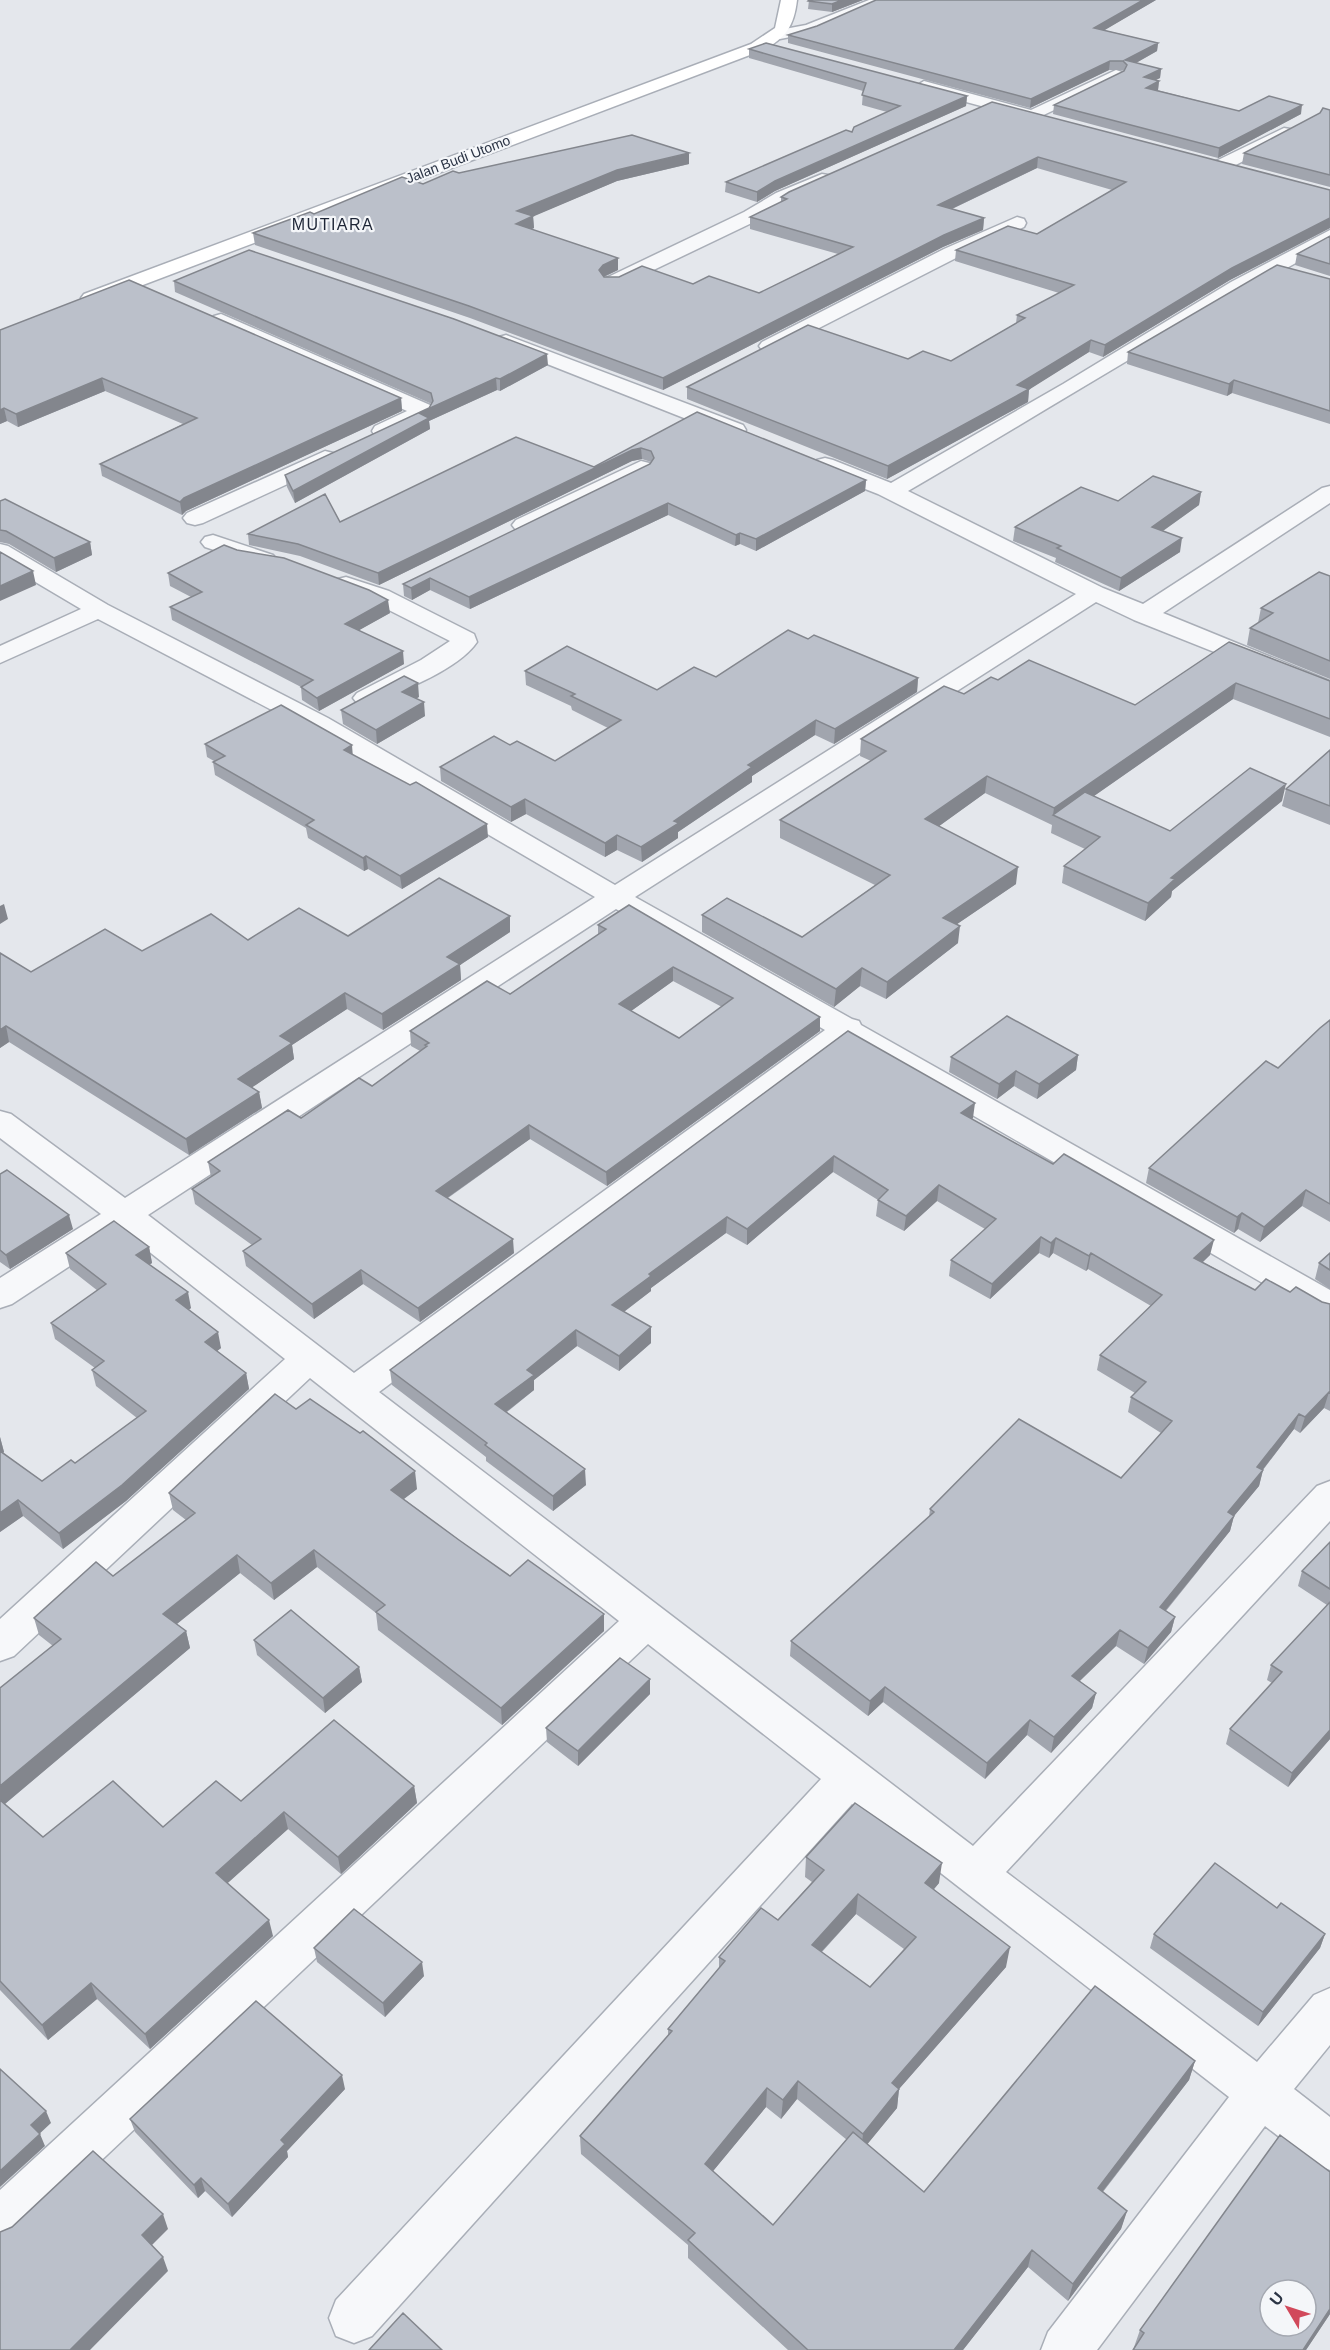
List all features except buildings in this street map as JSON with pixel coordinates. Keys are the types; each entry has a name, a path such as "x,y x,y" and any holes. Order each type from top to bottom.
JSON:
{"street":[{"path":"782,42 788,18 789,0"},
{"path":"782,42 882,0"},
{"name":"Jalan Budi Utomo","path":"76,303 763,44 782,42"},
{"path":"1034,115 1116,75"},
{"path":"905,81 1056,121"},
{"path":"959,118 990,104"},
{"path":"1222,165 1301,124"},
{"path":"1200,160 1244,171"},
{"path":"611,283 751,216 782,197 834,174"},
{"path":"755,354 951,253 1017,223"},
{"path":"891,492 1272,267 1330,236"},
{"path":"229,245 262,256"},
{"path":"1272,267 1301,275"},
{"path":"131,282 162,296"},
{"path":"204,313 297,352 422,410 421,413 367,438"},
{"path":"484,332 758,439"},
{"path":"662,401 683,391"},
{"path":"195,518 345,448"},
{"path":"801,456 891,492 1143,615 1330,690"},
{"path":"505,535 641,468"},
{"path":"1143,615 1330,493"},
{"path":"213,542 247,555 291,563"},
{"path":"0,551 99,610 336,715 615,897 848,1028 1330,1306"},
{"path":"324,576 390,591 461,635 465,642 336,715"},
{"path":"0,1295 615,897 1094,593"},
{"path":"0,655 99,610"},
{"path":"353,1393 848,1028"},
{"path":"0,1122 125,1215 975,1874 1330,2146"},
{"path":"0,1644 309,1358"},
{"path":"975,1874 1330,1496"},
{"path":"0,2223 647,1620"},
{"path":"354,2319 850,1777"},
{"path":"1066,2350 1261,2093 1330,2010"}],"district":[{"name":"MUTIARA","path":"333,224"}]}
